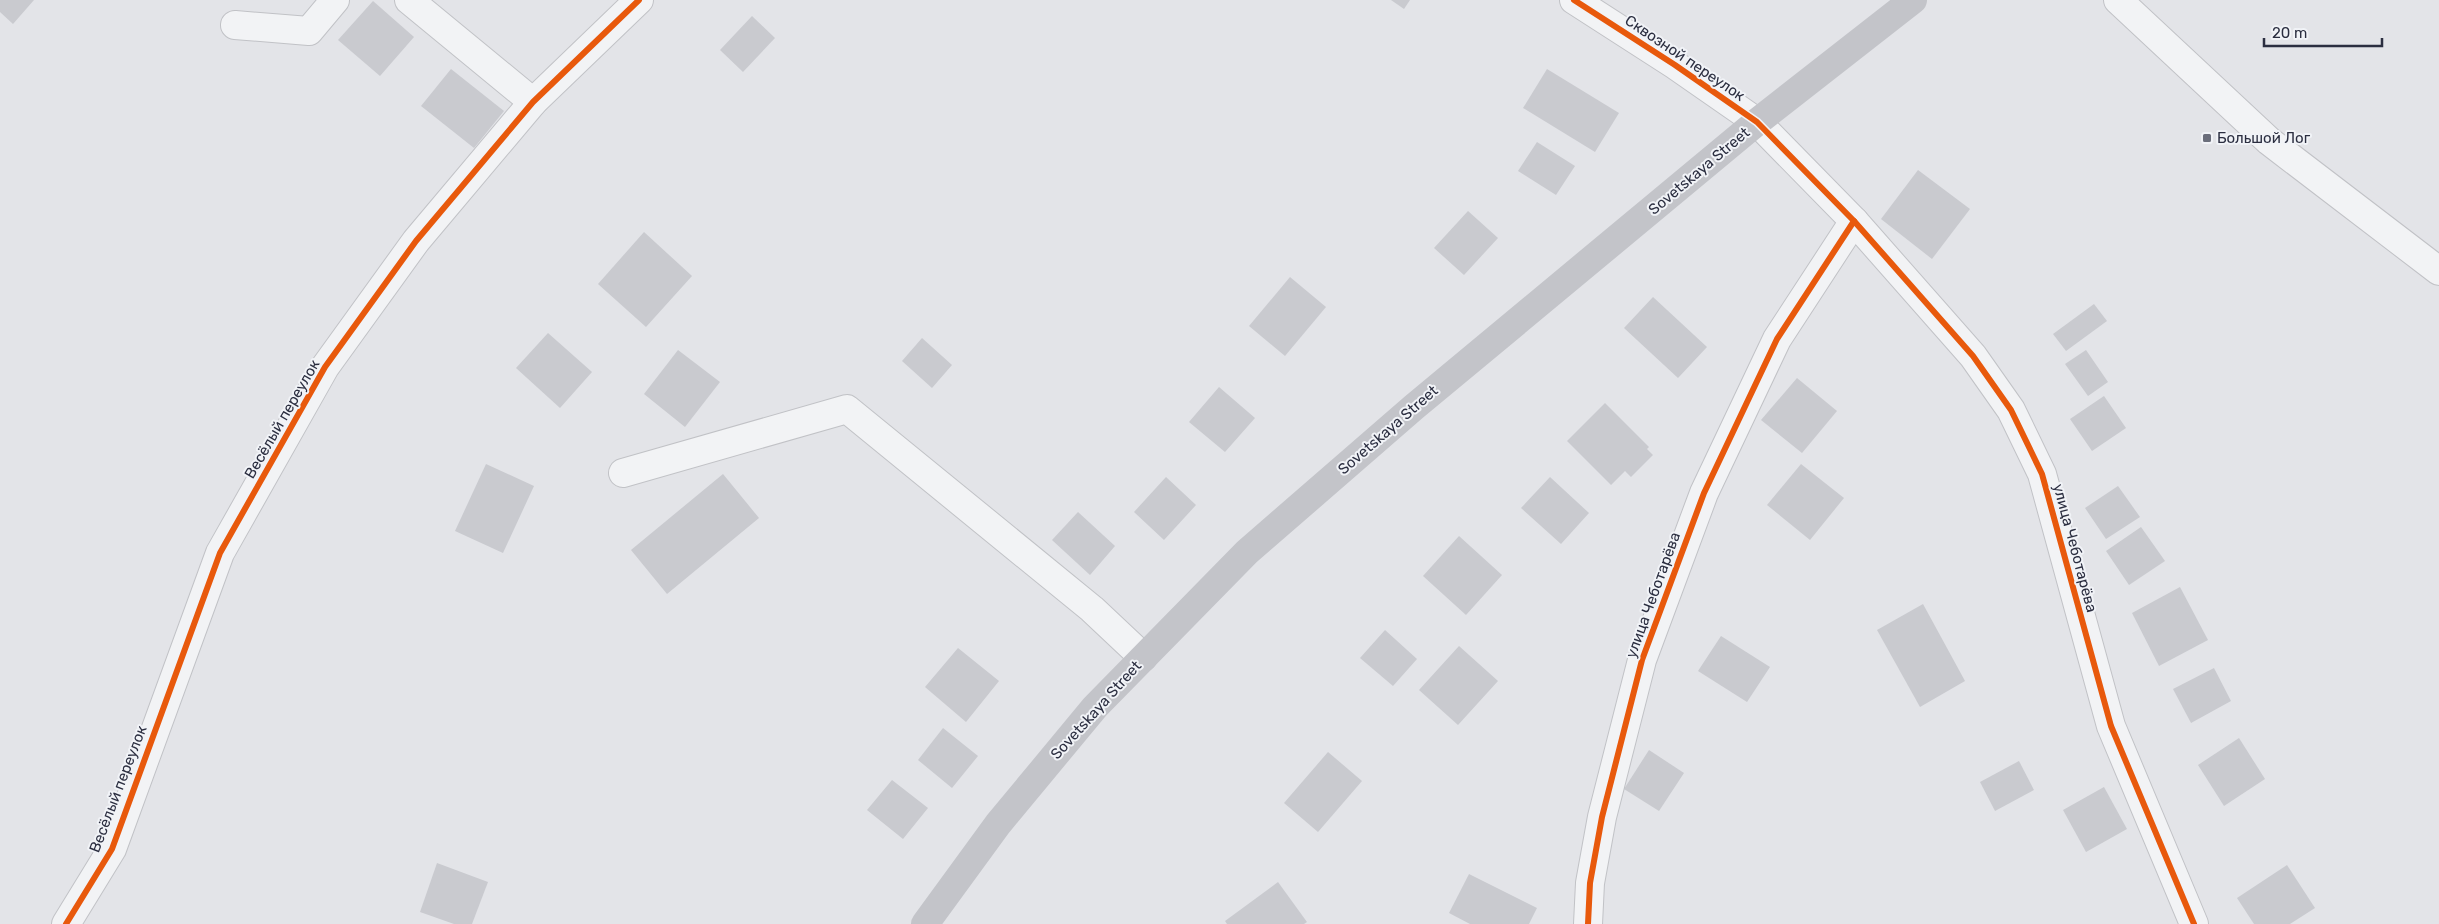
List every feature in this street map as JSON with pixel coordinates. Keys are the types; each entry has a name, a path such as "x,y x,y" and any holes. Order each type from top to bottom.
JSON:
{"main road":[{"name":"Sovetskaya Street","path":"925,924 998,824 1095,707 1262,540 1414,407 1757,122 1913,0"}],"street":[{"path":"235,24 309,31 335,0"},
{"path":"409,0 533,102"},
{"name":"Весёлый переулок","path":"66,924 112,849 220,553 325,367 416,241 533,102 640,0"},
{"name":"Сквозной переулок","path":"1574,0 1675,65 1757,122"},
{"path":"2118,0 2269,142 2439,271"},
{"name":"улица Чеботарёва","path":"1757,122 1854,221 1973,356 2012,410 2042,474 2110,726 2194,924"},
{"name":"улица Чеботарёва","path":"1588,924 1590,883 1602,817 1642,660 1700,502 1777,339 1854,221"},
{"path":"622,473 847,409 1092,609 1144,658"}],"building":[{"path":"0,0 34,0 13,24 0,12"},
{"path":"1391,0 1410,0 1404,9"},
{"path":"373,1 414,37 380,76 338,40"},
{"path":"752,16 775,38 743,72 720,50"},
{"path":"451,69 504,111 474,148 421,106"},
{"path":"1547,69 1619,113 1595,152 1523,108"},
{"path":"1537,142 1575,166 1556,195 1518,171"},
{"path":"1918,170 1970,209 1932,259 1881,219"},
{"path":"1468,211 1498,238 1464,275 1434,248"},
{"path":"644,232 692,276 646,327 598,284"},
{"path":"1290,277 1326,307 1285,356 1249,326"},
{"path":"1653,297 1707,347 1678,378 1624,328"},
{"path":"2094,304 2107,321 2066,351 2053,334"},
{"path":"548,333 592,372 560,408 516,368"},
{"path":"922,338 952,365 932,388 902,361"},
{"path":"678,350 720,382 685,427 644,394"},
{"path":"2086,350 2108,382 2088,396 2065,364"},
{"path":"1797,378 1837,411 1802,453 1761,420"},
{"path":"1219,387 1255,418 1225,452 1189,422"},
{"path":"2104,396 2126,428 2092,451 2070,419"},
{"path":"1605,403 1649,447 1647,449 1653,455 1631,477 1625,471 1611,485 1567,441"},
{"path":"486,464 534,486 503,553 455,531"},
{"path":"1801,464 1844,498 1810,540 1767,505"},
{"path":"723,474 759,518 667,594 631,550"},
{"path":"1166,477 1196,505 1164,540 1134,512"},
{"path":"1550,477 1589,513 1561,544 1521,508"},
{"path":"2118,486 2140,517 2106,539 2085,508"},
{"path":"1078,512 1115,546 1090,575 1052,540"},
{"path":"2141,527 2165,561 2129,585 2106,551"},
{"path":"1459,536 1502,575 1466,615 1423,576"},
{"path":"2180,587 2208,640 2159,666 2132,613"},
{"path":"1923,604 1965,681 1920,707 1877,630"},
{"path":"1385,630 1417,659 1393,686 1360,658"},
{"path":"1721,636 1770,667 1747,702 1698,671"},
{"path":"1459,646 1498,681 1458,725 1419,690"},
{"path":"958,648 999,681 966,722 925,687"},
{"path":"2214,668 2231,701 2191,723 2173,689"},
{"path":"943,728 978,756 952,788 918,760"},
{"path":"2239,738 2265,779 2224,806 2198,765"},
{"path":"1649,750 1684,773 1659,811 1624,789"},
{"path":"1328,752 1362,781 1318,832 1284,803"},
{"path":"2019,761 2034,790 1995,811 1980,782"},
{"path":"892,780 928,808 903,839 867,810"},
{"path":"2104,787 2127,829 2086,852 2063,810"},
{"path":"437,863 488,882 472,924 454,924 420,912"},
{"path":"2287,865 2315,908 2290,924 2254,924 2237,898"},
{"path":"1469,874 1537,908 1529,924 1470,924 1449,913"},
{"path":"1278,882 1307,922 1304,924 1227,924 1225,921"}],"cycle path":[{"path":"66,924 112,849 220,553 325,367 416,241 533,102 639,0"},
{"path":"1574,0 1675,65 1757,122 1854,221 1973,356 2011,410 2042,474 2111,726 2194,924"},
{"path":"1588,924 1590,883 1602,817 1642,660 1704,493 1777,339 1854,221"}],"place":[{"name":"Большой Лог","path":"2207,138"}]}
